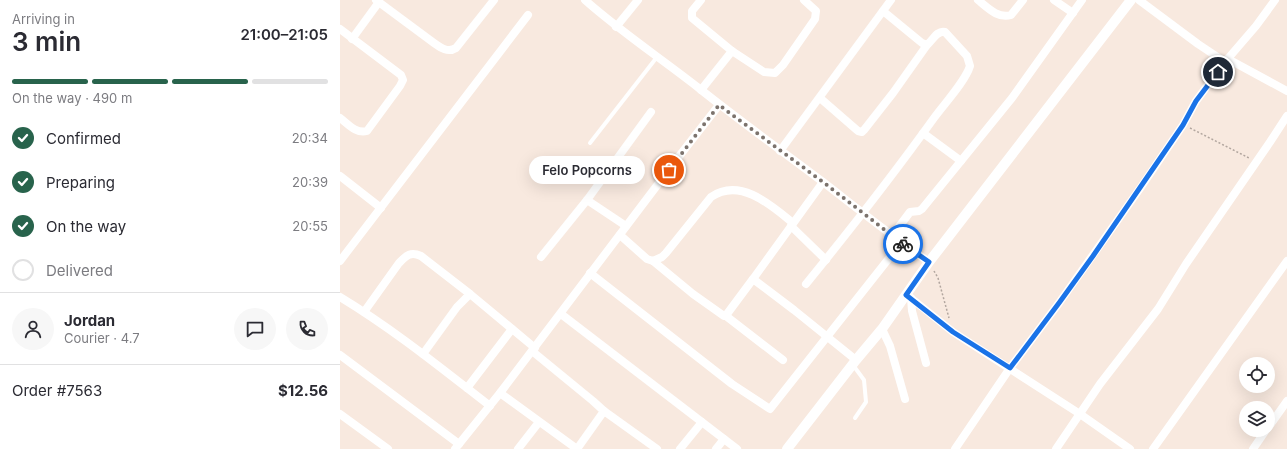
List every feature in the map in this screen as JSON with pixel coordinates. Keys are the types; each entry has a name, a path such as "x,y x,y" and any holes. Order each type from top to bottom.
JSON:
{"street":[{"path":"352,39 377,1 434,43 444,49 449,50 456,48 494,0"},
{"path":"585,0 616,27 823,182 901,243 929,262"},
{"path":"616,27 638,0"},
{"path":"701,0 692,11 692,18 732,51 764,72 775,73 791,55 815,19 816,11 804,0"},
{"path":"780,151 891,0"},
{"path":"978,0 1002,17 1011,15 1023,0"},
{"path":"1054,0 1073,13"},
{"path":"892,236 910,212 919,211 922,209 1012,98 1082,0"},
{"path":"786,449 854,362 909,296 929,262 1131,0"},
{"path":"1139,0 1198,44 1287,91"},
{"path":"955,449 1010,368 1059,303 1183,125 1196,101 1275,0"},
{"path":"883,12 922,43 927,45"},
{"path":"340,260 528,15"},
{"path":"340,29 401,75 403,80 367,131 361,132 355,130 340,118"},
{"path":"806,284 863,213 962,80 970,66 967,56 945,32 941,31 927,45 893,93 862,132 820,98"},
{"path":"701,90 732,51"},
{"path":"340,355 457,446 561,314 590,273 719,105"},
{"path":"541,258 587,200 651,112"},
{"path":"1056,449 1100,384 1158,309 1256,161 1286,119"},
{"path":"923,133 961,161"},
{"path":"340,176 381,208"},
{"path":"726,316 823,182"},
{"path":"653,261 662,257 666,253 710,197 718,192 734,190 752,195 761,200 792,225 826,260"},
{"path":"587,200 626,226"},
{"path":"620,235 693,294 726,316 783,360"},
{"path":"590,273 732,384 768,408 771,408 901,243"},
{"path":"364,312 399,263 406,256 410,254 421,256 512,329 533,350 604,411 657,449"},
{"path":"1153,449 1287,261"},
{"path":"753,279 827,337 854,362"},
{"path":"423,354 457,306 470,294"},
{"path":"909,296 953,332 1080,414 1130,449"},
{"path":"909,296 926,363"},
{"path":"340,297 364,312 423,354 490,406"},
{"path":"561,314 737,449"},
{"path":"467,388 512,329"},
{"path":"882,329 890,346 905,399"},
{"path":"500,393 577,449 604,411"},
{"path":"1275,418 1287,401"},
{"path":"340,414 386,449"},
{"path":"518,449 539,422"},
{"path":"680,449 702,422"},
{"path":"1253,449 1261,437"},
{"path":"716,449 724,439"}],"lane":[{"path":"590,143 658,57"},
{"path":"854,362 864,380 866,402 855,418"}],"path":[{"path":"1183,125 1256,161"},
{"path":"929,262 938,278 953,332"}],"way so far":[{"path":"669,170 719,105 823,182 903,244"}],"place":[{"name":"Felo Popcorns","path":"669,170"}],"route":[{"path":"903,244 929,262 906,295 953,332 1010,368 1093,256 1183,125 1196,101 1218,72"}]}
